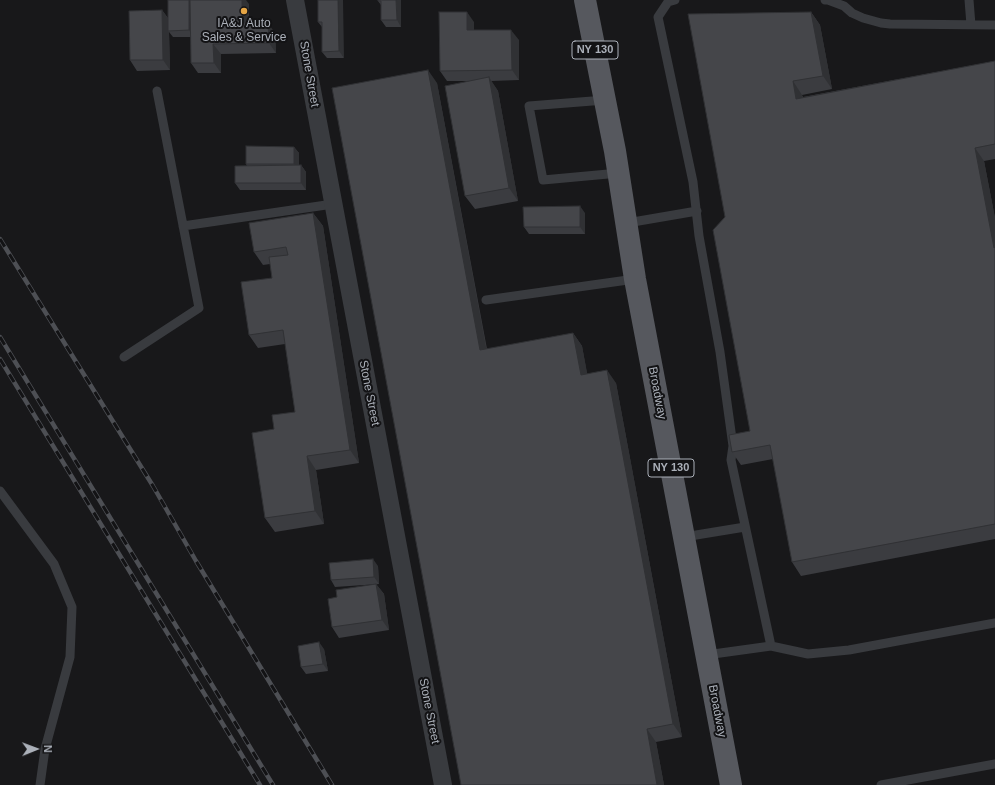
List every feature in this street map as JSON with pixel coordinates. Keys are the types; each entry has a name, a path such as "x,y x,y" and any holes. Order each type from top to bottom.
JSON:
{"main road":[{"name":"Broadway","path":"585,0 619,173 635,279 731,785"}],"street":[{"name":"Stone Street","path":"295,0 443,785"}],"lane":[{"path":"675,0 668,2 658,17 693,182 699,236 722,367 733,446 731,460 771,646"},
{"path":"825,0 844,6 852,13 863,18 881,23 995,25"},
{"path":"969,0 971,25"},
{"path":"124,357 199,308 157,91"},
{"path":"605,100 529,106 543,180 619,173"},
{"path":"183,226 333,204"},
{"path":"627,223 697,211"},
{"path":"486,300 635,279"},
{"path":"0,491 54,564 72,607 70,657 44,749 40,785"},
{"path":"684,537 745,527"},
{"path":"706,655 771,646 808,654 842,651 995,623"},
{"path":"881,785 994,764 995,774"}],"building":[{"path":"168,0 189,0 189,30 168,31"},
{"path":"190,0 242,0 242,23 268,23 269,43 213,44 214,63 191,63"},
{"path":"318,0 338,0 339,51 322,52 322,22 318,22"},
{"path":"378,0 396,0 397,20 381,20 381,1"},
{"path":"162,10 163,60 130,60 129,11"},
{"path":"439,12 467,12 467,30 511,30 512,70 440,71"},
{"path":"811,12 823,76 793,81 796,99 995,61 995,144 975,148 994,248 995,247 995,524 792,562 770,445 732,452 729,435 750,431 713,230 725,217 688,14"},
{"path":"428,70 480,350 573,333 581,375 607,370 673,724 647,729 657,785 461,785 332,88"},
{"path":"489,77 509,188 465,196 445,86"},
{"path":"246,146 294,147 294,164 246,164"},
{"path":"301,165 301,183 235,183 235,166"},
{"path":"580,206 580,227 524,227 523,207"},
{"path":"313,213 350,450 307,456 315,511 265,518 252,433 274,429 272,415 295,412 283,330 249,335 241,282 272,278 269,257 288,255 286,247 254,252 249,223"},
{"path":"373,559 374,577 331,580 329,563"},
{"path":"376,584 382,620 332,627 328,599 337,597 336,590"},
{"path":"319,642 323,664 301,667 298,646"}],"railway":[{"path":"0,239 153,486 196,561 332,785"},
{"path":"0,337 273,785"},
{"path":"0,359 260,785"}],"place":[{"name":"IA&J Auto Sales & Service","path":"244,11"}]}
